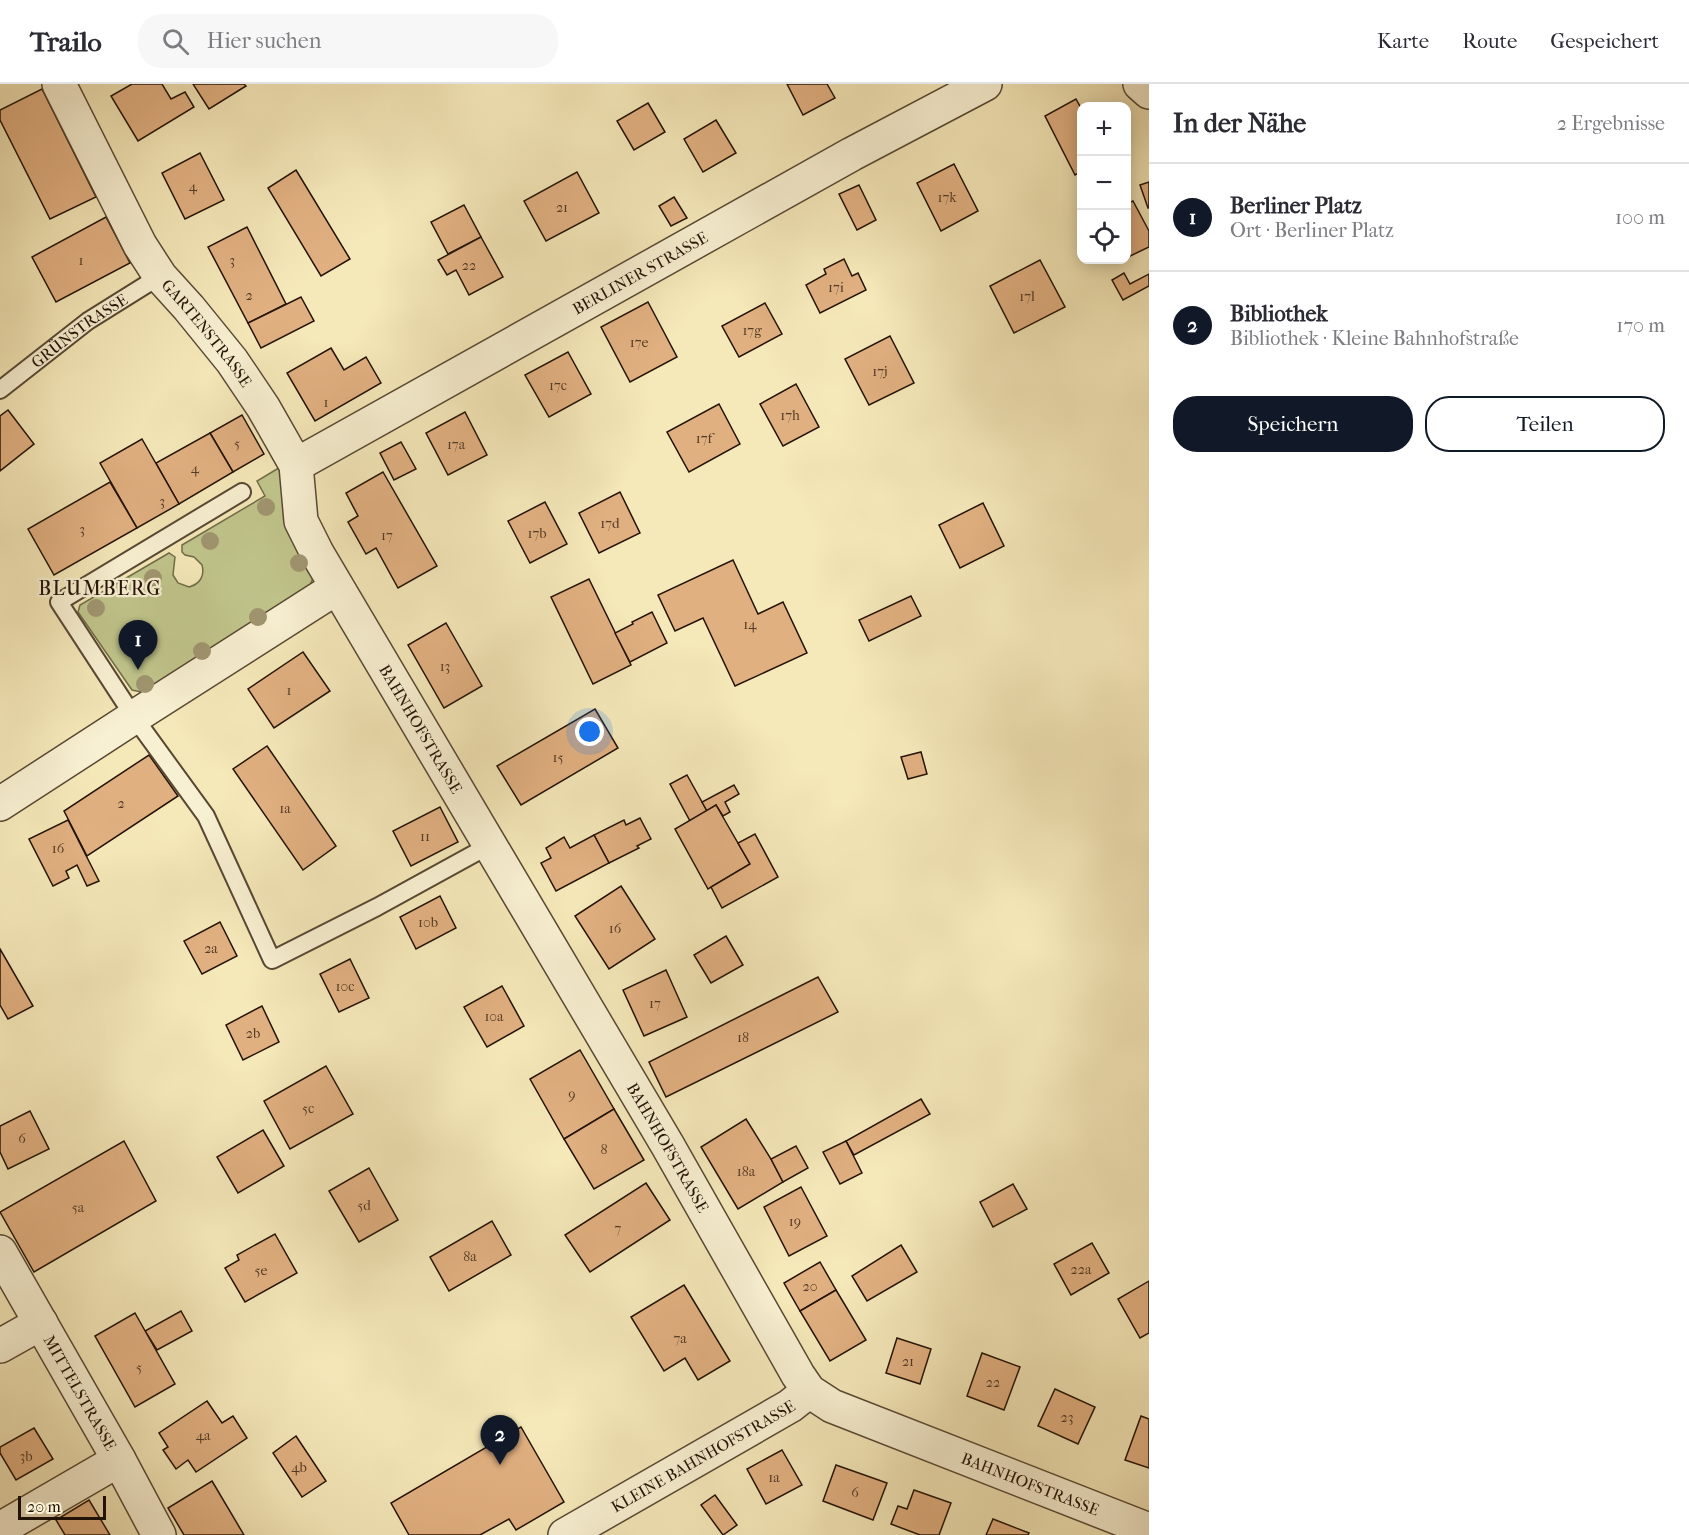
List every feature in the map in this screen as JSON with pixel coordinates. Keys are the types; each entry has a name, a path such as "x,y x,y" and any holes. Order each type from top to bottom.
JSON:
{"street":[{"name":"GARTENSTRASSE","path":"59,84 127,222 160,276 232,361 263,407 296,465 301,521 336,588"},
{"name":"BERLINER STRASSE","path":"296,465 852,154 985,84"},
{"path":"1140,84 1149,92"},
{"path":"0,804 336,588"},
{"name":"BAHNHOFSTRASSE","path":"336,588 668,1146 809,1391 832,1406 1149,1530"},
{"name":"MITTELSTRASSE","path":"0,1252 119,1460 159,1535"},
{"path":"0,1346 41,1323"},
{"name":"KLEINE BAHNHOFSTRASSE","path":"565,1535 790,1406 809,1391"},
{"path":"0,1528 119,1460"}],"lane":[{"name":"GRÜNSTRASSE","path":"0,390 88,321 160,276"},
{"path":"243,492 59,602 134,717 206,816 272,960 377,907 490,845"}],"green space":[{"path":"282,466 314,575 308,591 146,693 132,690 78,612 80,605 169,553 175,557 173,575 178,583 189,587 196,584 202,576 202,565 194,557 182,552 182,545 265,496 257,481"}],"building":[{"path":"132,84 162,84 171,99 185,92 194,107 138,141 111,96"},
{"path":"193,84 244,84 246,86 209,109"},
{"path":"787,84 827,84 835,98 803,115"},
{"path":"42,89 96,197 50,219 0,120 0,110"},
{"path":"1076,99 1078,102 1077,174 1075,175 1045,116"},
{"path":"648,103 665,132 634,150 617,121"},
{"path":"716,120 736,153 703,172 684,139"},
{"path":"200,153 224,200 185,219 162,173"},
{"path":"954,164 978,211 941,231 917,183"},
{"path":"296,170 350,259 321,276 268,188"},
{"path":"577,172 599,213 546,241 524,201"},
{"path":"1149,182 1149,208 1148,208 1140,185"},
{"path":"859,185 876,220 857,230 839,194"},
{"path":"674,197 687,218 671,226 659,206"},
{"path":"1133,201 1149,231 1149,247 1131,256 1131,210"},
{"path":"464,205 481,237 448,254 431,222"},
{"path":"106,217 130,263 56,302 32,257"},
{"path":"247,227 286,304 248,323 208,247"},
{"path":"481,237 503,277 469,295 456,270 447,275 438,260"},
{"path":"844,259 852,276 858,273 866,290 820,313 806,285 826,274 824,269"},
{"path":"1040,260 1065,307 1014,333 990,286"},
{"path":"1124,273 1130,284 1149,274 1149,286 1123,300 1112,280"},
{"path":"301,297 314,321 261,348 248,323"},
{"path":"648,302 677,357 630,382 601,327"},
{"path":"765,303 782,334 739,357 722,326"},
{"path":"890,336 914,383 869,405 845,359"},
{"path":"331,348 344,370 366,357 381,383 315,421 287,373"},
{"path":"568,352 591,394 549,417 525,375"},
{"path":"796,384 819,427 783,446 760,404"},
{"path":"719,404 740,444 689,472 667,432"},
{"path":"8,410 34,444 0,471 0,416"},
{"path":"465,412 487,455 448,475 426,433"},
{"path":"242,415 264,454 233,472 210,433"},
{"path":"210,433 233,472 179,504 156,463"},
{"path":"142,439 179,504 137,528 100,463"},
{"path":"401,442 416,469 394,480 380,453"},
{"path":"383,472 437,566 398,588 376,548 366,554 348,522 358,516 346,493"},
{"path":"110,482 137,528 54,575 28,529"},
{"path":"620,492 640,533 599,553 579,513"},
{"path":"545,502 567,544 530,563 508,521"},
{"path":"983,503 1004,546 960,568 939,525"},
{"path":"733,560 758,614 783,602 807,653 735,686 703,618 675,631 658,595"},
{"path":"589,579 631,665 593,684 551,597"},
{"path":"911,596 921,616 869,641 859,620"},
{"path":"652,612 667,643 630,662 615,633"},
{"path":"446,623 482,686 444,708 408,645"},
{"path":"303,652 330,691 274,728 248,689"},
{"path":"595,709 618,748 521,805 497,766"},
{"path":"267,746 336,846 303,870 233,769"},
{"path":"921,752 927,774 908,779 901,757"},
{"path":"149,755 178,796 87,856 64,811"},
{"path":"687,775 707,811 690,821 670,784"},
{"path":"734,785 739,794 725,802 730,812 723,816 716,805 707,811 702,802"},
{"path":"716,805 750,864 708,889 675,829"},
{"path":"440,807 458,842 411,866 393,831"},
{"path":"640,818 651,839 637,846 639,848 609,863 594,835 624,820 626,825"},
{"path":"68,820 99,881 87,886 77,865 66,871 69,878 53,886 29,839"},
{"path":"755,834 778,877 722,908 711,887 750,864 738,843"},
{"path":"594,835 609,863 556,891 541,863 551,858 546,848 564,837 570,848"},
{"path":"621,886 655,939 609,969 575,916"},
{"path":"440,896 456,928 416,949 400,917"},
{"path":"220,922 237,956 202,974 184,941"},
{"path":"726,936 743,965 711,983 694,955"},
{"path":"0,949 33,1006 8,1019 0,1005"},
{"path":"350,959 369,998 339,1012 320,974"},
{"path":"666,970 687,1017 644,1036 623,990"},
{"path":"818,977 838,1012 666,1097 649,1062"},
{"path":"502,986 524,1026 487,1047 464,1007"},
{"path":"262,1006 279,1042 243,1060 226,1025"},
{"path":"580,1050 614,1109 564,1139 530,1079"},
{"path":"326,1066 353,1114 290,1149 264,1101"},
{"path":"921,1099 930,1114 854,1155 846,1141"},
{"path":"614,1109 644,1160 594,1189 564,1139"},
{"path":"30,1111 49,1149 8,1169 0,1152 0,1126"},
{"path":"746,1119 783,1182 738,1209 701,1147"},
{"path":"263,1130 284,1166 238,1193 217,1157"},
{"path":"124,1141 156,1201 34,1272 0,1212"},
{"path":"846,1141 862,1173 840,1184 823,1152"},
{"path":"796,1146 808,1168 783,1182 771,1159"},
{"path":"369,1168 398,1220 359,1242 329,1191"},
{"path":"646,1183 670,1220 590,1272 565,1235"},
{"path":"1013,1184 1027,1209 993,1227 980,1202"},
{"path":"801,1187 827,1236 789,1256 764,1207"},
{"path":"492,1221 511,1255 449,1291 430,1257"},
{"path":"275,1234 297,1273 245,1302 225,1268 239,1260 237,1255"},
{"path":"1092,1243 1109,1273 1071,1295 1054,1264"},
{"path":"901,1245 917,1272 867,1301 852,1276"},
{"path":"820,1262 836,1290 800,1311 784,1283"},
{"path":"1149,1281 1149,1333 1140,1338 1118,1299"},
{"path":"684,1285 730,1361 698,1380 685,1358 664,1371 631,1317"},
{"path":"836,1290 866,1340 830,1361 800,1311"},
{"path":"181,1311 192,1331 157,1350 145,1331"},
{"path":"135,1313 175,1384 135,1407 95,1336"},
{"path":"897,1338 931,1349 920,1384 886,1373"},
{"path":"982,1353 1020,1367 1004,1410 967,1396"},
{"path":"1055,1389 1095,1407 1078,1444 1038,1426"},
{"path":"207,1401 222,1423 233,1416 247,1438 196,1472 188,1460 176,1469 163,1450 168,1447 159,1433"},
{"path":"1141,1416 1149,1419 1149,1468 1125,1460"},
{"path":"521,1427 564,1502 516,1530 509,1519 480,1535 409,1535 391,1503"},
{"path":"34,1428 53,1459 16,1480 0,1453 0,1447"},
{"path":"296,1436 326,1481 302,1497 273,1453"},
{"path":"782,1450 802,1485 766,1504 747,1469"},
{"path":"836,1465 887,1483 873,1520 823,1501"},
{"path":"212,1481 244,1535 184,1535 168,1508"},
{"path":"914,1490 951,1503 939,1535 920,1535 891,1524 898,1506 907,1509"},
{"path":"715,1495 737,1525 723,1535 701,1505"},
{"path":"89,1500 110,1535 65,1535 56,1520"},
{"path":"993,1519 1029,1533 1028,1535 986,1535"}],"place":[{"name":"Berliner Platz","path":"138,670"},
{"name":"Bibliothek","path":"500,1465"}],"district":[{"name":"BLUMBERG","path":"100,588"}]}
